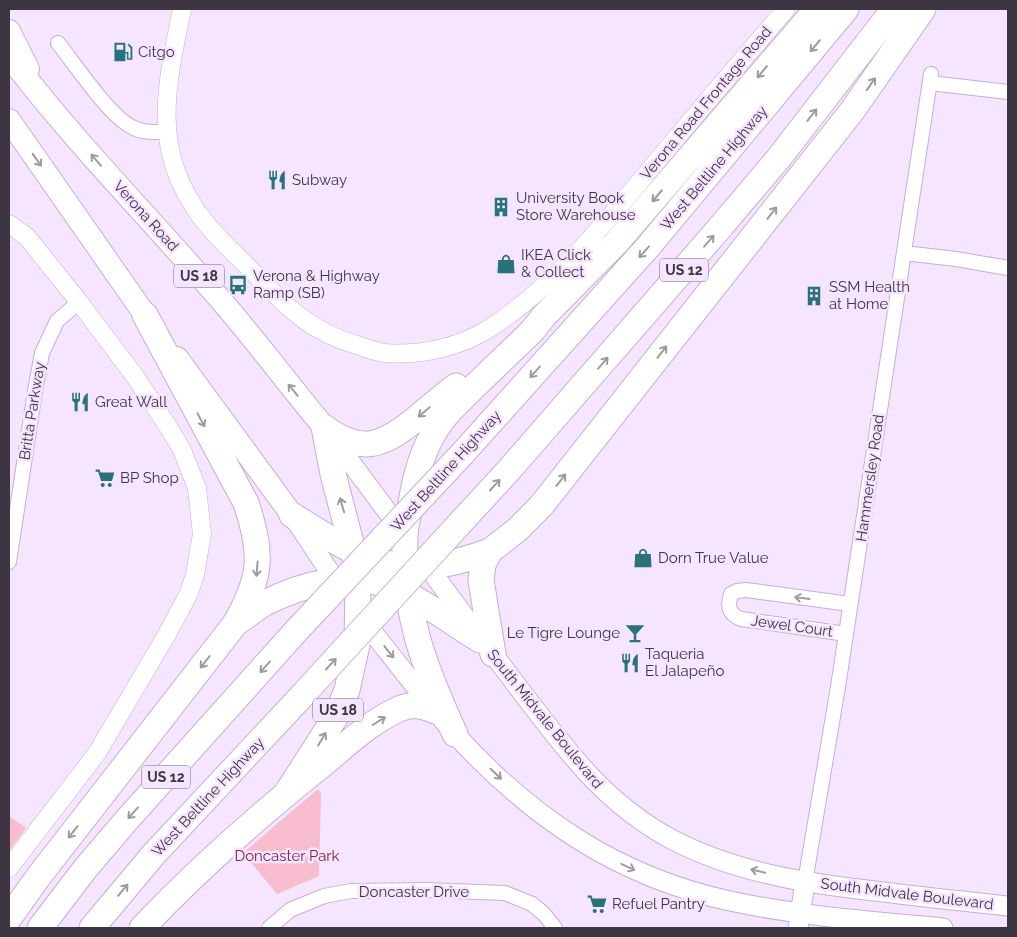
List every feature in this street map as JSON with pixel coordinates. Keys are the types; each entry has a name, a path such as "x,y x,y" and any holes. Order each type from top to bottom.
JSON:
{"highway":[{"path":"455,734 435,691 420,652 408,596 417,567 405,535 416,474 423,453 446,414 533,330 544,316 617,242 816,9"},
{"name":"West Beltline Highway","path":"40,928 119,829 298,630 463,453 653,241 846,9"},
{"name":"West Beltline Highway","path":"92,928 154,854 509,470 717,232 778,159 894,9"},
{"path":"9,120 145,315 292,515 354,552 386,564 417,567 466,560 490,551 518,529 541,506 852,111 923,9"},
{"path":"9,31 46,103"},
{"name":"Verona Road","path":"9,56 46,103 215,293 324,427"},
{"path":"9,918 39,876 235,624 248,601 256,577 258,547 255,530 246,503 145,315"},
{"path":"324,427 336,436 362,444 380,442 398,434 528,325 544,316"},
{"name":"US 18","path":"142,928 232,840 286,794 332,722 347,690 357,644 358,614 347,581 354,552 333,474 324,427"},
{"path":"487,647 481,580 482,564 490,551"},
{"path":"235,624 263,604 290,592 313,585 347,581 386,585 408,596 487,647"},
{"path":"286,794 364,730 398,710 415,705 425,706 436,711"}],"main road":[{"name":"Verona Road","path":"324,427 405,535"},
{"path":"292,515 320,560 347,581"},
{"name":"South Midvale Boulevard","path":"417,567 487,647 570,754 609,796 640,820 674,841 707,855 741,866 805,882 1008,906"},
{"name":"South Midvale Boulevard","path":"358,614 455,734 511,789 554,823 608,858 659,881 799,920 943,928"},
{"path":"799,920 805,882"}],"street":[{"name":"Verona Road Frontage Road","path":"182,9 170,68 166,107 166,132 171,156 178,175 195,209 212,230 288,309 317,329 351,344 383,353 416,352 447,348 489,329 516,309 559,271 598,232 786,9"},
{"path":"58,43 105,103 124,123 141,131 166,132"},
{"name":"Hammersley Road","path":"805,882 846,634 930,78 1008,92"},
{"path":"9,224 26,237 79,302 134,375 182,450 196,488 202,534 195,575 188,595 112,730 9,868"},
{"path":"904,253 1008,268"},
{"name":"Britta Parkway","path":"9,562 13,508 42,353 57,321 79,302"},
{"name":"Jewel Court","path":"846,634 741,619 733,616 730,611 729,602 731,594 746,590 850,604"},
{"name":"Doncaster Drive","path":"269,928 290,910 324,896 351,891 425,890 505,893 532,904 544,914 555,928"}],"green space":[{"name":"Doncaster Park","path":"318,789 321,793 319,876 277,894 243,853"},
{"path":"9,816 26,828 9,851"}],"place":[{"name":"Citgo","path":"123,52"},
{"name":"Subway","path":"277,180"},
{"name":"University Book Store Warehouse","path":"501,207"},
{"name":"IKEA Click & Collect","path":"506,264"},
{"name":"Verona & Highway Ramp (SB)","path":"238,285"},
{"name":"SSM Health at Home","path":"814,296"},
{"name":"Great Wall","path":"80,402"},
{"name":"BP Shop","path":"105,478"},
{"name":"Dorn True Value","path":"643,558"},
{"name":"Le Tigre Lounge","path":"635,633"},
{"name":"Taqueria El Jalapeño","path":"630,663"},
{"name":"Refuel Pantry","path":"597,904"}]}
